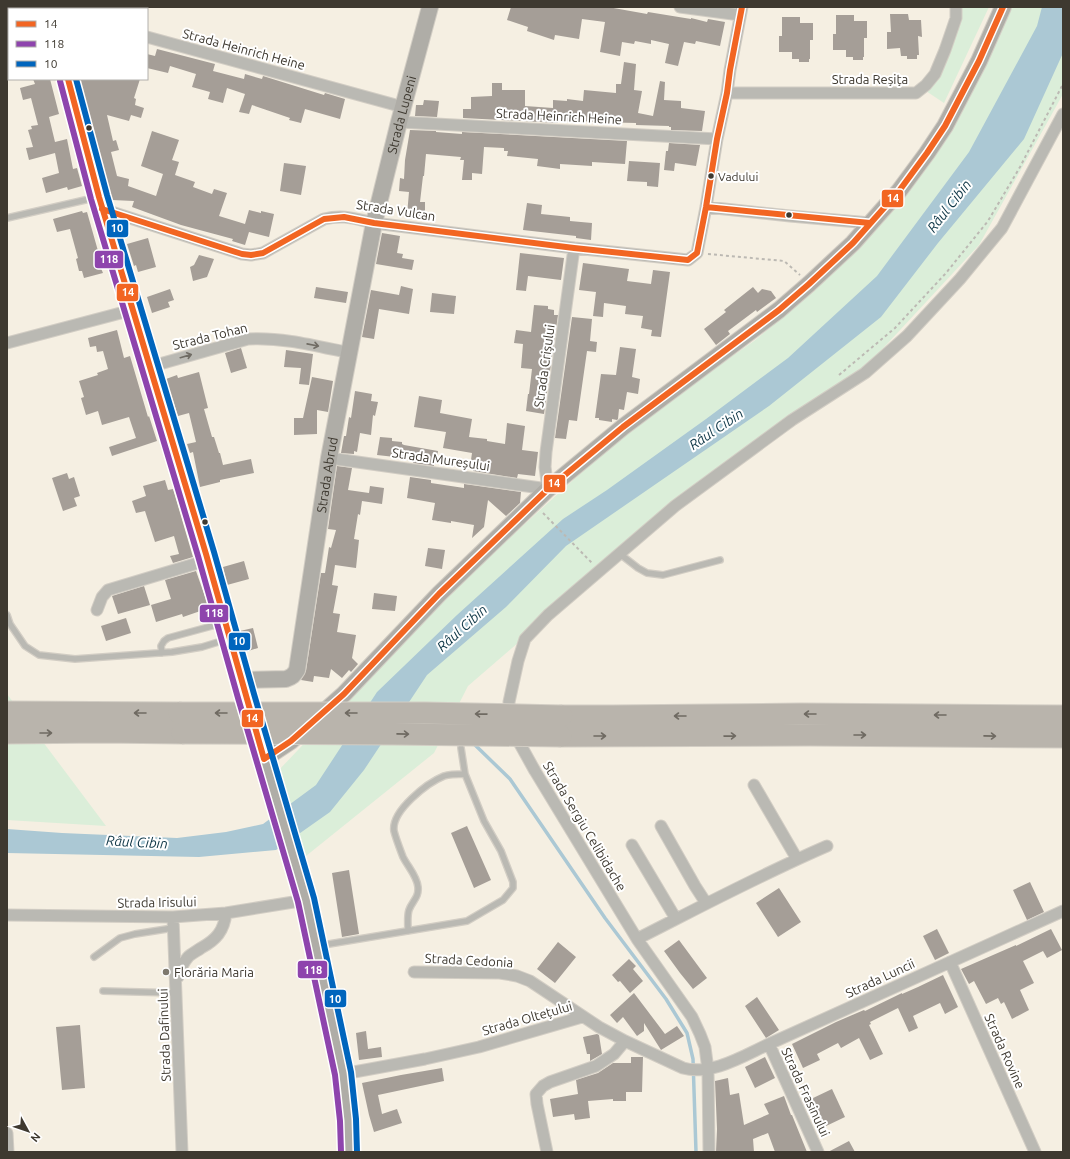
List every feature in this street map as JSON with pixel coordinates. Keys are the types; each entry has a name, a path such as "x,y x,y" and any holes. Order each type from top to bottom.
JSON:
{"highway":[{"path":"7,712 385,734 561,736 858,735 1063,737"},
{"path":"7,733 102,732 180,723 424,713 562,716 801,714 1063,716"}],"street":[{"name":"Strada Lupeni","path":"374,223 401,114 430,7"},
{"path":"680,7 741,11 697,253"},
{"name":"Strada Reșița","path":"727,93 916,93 926,85 935,74 956,18 956,7"},
{"path":"266,766 291,741 344,694 439,594 548,489 623,427 750,333 810,284 853,243 899,191 927,153 944,126 979,61 1003,7"},
{"name":"Strada Heinrich Heine","path":"148,37 401,114 717,139"},
{"path":"68,80 100,203 208,560 241,680 306,900 343,1074 348,1120 349,1152"},
{"path":"620,554 675,506 792,420 865,373 907,336 960,279 1002,228 1063,114"},
{"name":"Strada Vulcan","path":"100,203 242,254 251,255 263,253 324,219 336,216 345,216 374,223 574,248 688,260 697,253"},
{"path":"706,207 870,223"},
{"name":"Strada Abrud","path":"241,680 286,678 291,677 297,670 329,458 374,223"},
{"name":"Strada Crișului","path":"548,489 545,467 546,452 574,248"},
{"path":"7,343 132,310"},
{"name":"Strada Tohan","path":"149,367 248,339 264,338 298,342 350,353"},
{"name":"Strada Mureșului","path":"329,458 548,489"},
{"name":"Strada Sergiu Celibidache","path":"620,554 548,616 525,639 518,661 509,702 510,726 535,771 637,939 692,1018 700,1034 705,1047 710,1152"},
{"path":"97,610 102,597 108,590 208,560"},
{"path":"754,785 797,859"},
{"path":"661,826 706,904"},
{"path":"632,845 676,919"},
{"path":"637,939 797,859 827,846"},
{"name":"Strada Irisului","path":"7,915 173,923 306,900"},
{"name":"Strada Luncii","path":"705,1070 724,1064 1063,911"},
{"path":"176,988 181,966 188,957 218,936 225,922 226,914"},
{"name":"Strada Dafinului","path":"173,923 182,1152"},
{"name":"Strada Rovine","path":"950,962 1035,1152"},
{"name":"Strada Cedonia","path":"414,972 500,973 517,976 530,981 543,989 582,1017"},
{"name":"Strada Oltețului","path":"343,1074 425,1059 479,1046 582,1017 626,1041 683,1068 688,1070 705,1070"},
{"path":"547,1152 536,1094 543,1086 550,1082 596,1066 614,1054 626,1041"},
{"name":"Strada Frasinului","path":"769,1044 818,1152"},
{"path":"7,1133 8,1152"}],"lane":[{"path":"7,218 100,203"},
{"path":"620,554 647,573 663,575 720,560"},
{"path":"7,615 10,624 25,646 39,655 75,659 162,653 202,647 230,638"},
{"path":"162,653 160,646 164,640 168,638 226,622"},
{"path":"317,946 467,921 503,900 513,888 513,882 500,851 484,821 465,774 461,748"},
{"path":"408,931 409,909 418,894 418,885 403,857 394,829 396,817 416,793 432,783 444,776 465,774"},
{"path":"94,957 120,938 173,923"},
{"path":"103,991 176,988"}],"path":[{"path":"834,379 895,328 946,273 988,221 1020,167 1063,84"},
{"path":"697,253 784,261 810,284"},
{"path":"542,512 592,563"}],"green space":[{"path":"961,7 989,7 944,103 926,91"},
{"path":"1009,7 1063,7 1063,94 979,245 862,371 630,542 606,567 468,686 434,753 306,856 277,772 442,599 635,424 754,341 813,292 873,231"},
{"path":"7,694 106,826 7,820"}],"water":[{"name":"Râul Cibin","path":"1042,7 1063,7 1063,53 1024,139 938,243 881,317 769,406 566,546 506,607 427,675 364,770 330,812 276,850 199,857 7,853 7,829 177,838 226,832 263,824 316,785 377,692 457,615 563,519 607,490 788,358 877,276 969,152 1037,26"}],"building":[{"path":"511,7 608,7 647,14 648,12 691,18 707,22 708,19 725,22 720,46 696,41 695,44 684,42 678,66 665,63 669,44 651,40 651,44 635,41 634,44 622,42 620,56 600,52 605,22 582,19 579,39 555,35 554,40 527,31 528,27 507,20"},
{"path":"890,14 908,14 909,20 921,20 922,37 918,36 919,55 917,55 917,59 907,59 907,56 901,56 900,48 887,49 887,32 891,32"},
{"path":"836,15 854,15 854,21 867,21 867,38 864,38 863,60 853,60 853,57 846,57 846,50 833,50 833,34 836,34"},
{"path":"782,17 800,17 800,23 813,23 813,40 810,40 809,62 799,62 799,59 792,59 792,52 779,52 779,36 782,36"},
{"path":"157,49 215,64 213,71 244,79 245,74 262,79 263,76 324,95 325,93 345,99 340,119 305,109 301,123 289,120 290,118 252,105 249,114 239,112 245,94 227,88 223,103 208,99 210,92 192,87 196,74 170,66 168,73 148,68 148,54 155,56"},
{"path":"624,62 636,64 634,90 642,91 638,113 653,116 660,81 665,82 664,100 681,101 681,108 705,111 702,131 671,130 671,127 669,126 636,125 636,123 558,121 558,123 463,118 463,109 471,109 471,97 492,96 492,83 502,83 502,90 525,90 525,106 553,108 553,100 567,101 567,99 583,101 584,90 616,93 616,84 621,84"},
{"path":"33,80 50,80 59,114 49,117 55,142 67,139 73,169 77,168 82,186 68,190 67,187 46,193 42,178 59,173 55,153 29,160 26,148 33,147 28,130 32,129 31,126 38,125 31,98 23,100 20,88 35,84"},
{"path":"140,80 134,98 136,99 135,105 144,108 141,118 131,115 129,121 107,115 113,141 116,140 119,150 111,152 117,176 129,179 128,186 156,196 163,174 141,166 152,131 179,140 172,160 179,162 175,175 195,182 193,187 212,194 214,189 227,193 219,216 245,224 249,210 274,214 269,237 249,232 245,245 232,241 233,239 181,225 132,207 134,201 112,200 94,131 92,131 78,81"},
{"path":"424,100 439,101 437,117 415,116 416,105 423,105"},
{"path":"410,130 462,134 462,132 627,141 625,164 592,162 592,166 560,164 560,169 537,166 538,159 507,156 508,151 504,151 504,148 484,147 482,174 472,173 472,180 462,180 464,160 460,160 461,157 426,154 420,202 425,202 425,216 407,215 409,192 399,191 400,178 404,179 405,160"},
{"path":"669,143 700,145 696,166 675,163 674,171 664,170 666,151 668,151"},
{"path":"629,161 660,163 658,187 647,186 647,182 627,181"},
{"path":"284,163 306,166 301,195 280,191"},
{"path":"527,203 542,205 541,214 570,217 570,221 592,223 591,240 576,238 576,236 523,230"},
{"path":"82,211 83,213 87,212 103,273 84,278 82,271 79,271 76,259 78,258 70,229 57,232 53,219"},
{"path":"382,233 400,236 397,253 403,254 402,258 414,260 412,270 376,264"},
{"path":"148,238 156,267 138,272 136,265 134,266 127,244"},
{"path":"520,253 564,258 561,280 528,276 526,291 516,290"},
{"path":"199,255 214,259 207,277 193,281 190,267 194,265"},
{"path":"583,263 629,269 627,281 651,284 653,270 670,272 661,337 651,336 652,330 641,328 643,316 625,314 626,306 604,303 603,317 593,316 596,292 579,290"},
{"path":"401,286 413,289 409,314 379,309 374,339 362,337 371,290 399,295"},
{"path":"316,287 348,292 346,303 314,298"},
{"path":"753,287 758,293 762,289 771,291 776,298 757,312 756,310 728,331 730,334 716,345 704,329 726,312 724,310"},
{"path":"170,289 174,300 168,302 170,307 152,313 147,297"},
{"path":"432,293 456,296 454,314 430,312"},
{"path":"534,305 548,306 548,309 554,310 554,315 558,315 544,414 526,411 532,369 521,368 523,344 514,343 516,330 531,332"},
{"path":"572,317 592,319 590,341 597,342 596,352 587,351 577,421 569,420 566,439 555,438"},
{"path":"117,330 124,358 130,356 148,417 149,416 157,441 112,456 109,447 136,438 129,417 102,425 98,411 86,415 81,398 84,397 79,381 98,375 97,373 108,369 103,351 97,352 96,346 90,347 88,338"},
{"path":"620,347 636,349 632,377 640,379 638,394 627,392 624,410 619,409 617,420 612,419 612,422 599,420 599,418 595,418 601,374 616,375"},
{"path":"241,348 247,368 231,373 225,353"},
{"path":"286,350 313,354 309,385 299,384 301,368 284,367"},
{"path":"199,372 208,408 204,409 212,437 214,437 223,465 251,459 254,473 220,480 220,482 200,487 193,452 190,453 187,444 196,442 189,413 178,416 166,379 177,375 178,378"},
{"path":"312,377 333,381 328,412 317,410 317,434 294,435 294,418 303,418"},
{"path":"355,391 372,394 371,401 378,402 375,416 373,415 371,435 360,433 357,452 354,451 354,454 341,453 349,417 351,418"},
{"path":"419,396 442,400 440,413 472,419 469,437 487,439 487,441 505,444 507,423 525,426 522,450 538,452 535,476 518,474 517,478 473,471 474,461 471,460 472,453 443,448 446,432 414,427"},
{"path":"380,437 392,438 392,441 402,442 404,445 438,451 436,464 434,463 434,466 413,463 413,459 377,455"},
{"path":"337,466 352,468 348,490 369,493 370,486 384,488 382,504 362,501 360,515 358,514 354,539 359,540 356,568 335,565 332,585 338,586 333,613 340,614 337,632 356,635 352,658 358,664 351,672 349,670 342,678 331,669 329,678 314,676 313,682 301,680 306,671 321,573 325,573 329,547 331,548 336,530 328,529"},
{"path":"67,473 69,479 74,477 80,496 74,498 77,506 63,511 52,478"},
{"path":"410,477 431,480 431,483 464,488 464,484 521,492 520,503 506,516 488,500 484,527 472,538 474,525 451,521 451,523 432,520 435,503 407,498"},
{"path":"165,480 168,490 173,489 193,557 173,563 170,556 179,554 174,536 155,542 145,511 136,513 132,501 146,496 143,486"},
{"path":"428,548 445,550 442,569 425,566"},
{"path":"244,561 249,579 227,585 223,567"},
{"path":"196,571 209,608 183,617 182,614 156,622 151,605 171,599 165,580"},
{"path":"144,586 150,605 118,614 112,596"},
{"path":"374,593 397,596 395,611 372,609"},
{"path":"126,618 131,633 106,641 101,626"},
{"path":"253,628 258,648 245,652 240,631"},
{"path":"467,826 491,880 474,888 451,833"},
{"path":"349,870 359,934 342,937 332,873"},
{"path":"1030,882 1044,912 1027,920 1013,890"},
{"path":"779,888 801,922 778,937 756,903"},
{"path":"937,929 949,953 935,960 923,936"},
{"path":"1051,929 1062,950 1047,958 1043,951 1023,961 1034,983 1020,990 1029,1010 1012,1019 1004,1002 1001,1004 998,998 986,1004 974,981 969,984 961,969 1016,946"},
{"path":"679,940 707,978 693,989 664,951"},
{"path":"558,942 576,957 555,983 537,969"},
{"path":"629,959 636,966 633,969 643,981 630,993 620,981 618,982 612,975"},
{"path":"943,975 958,1007 945,1014 940,1003 913,1016 918,1028 909,1032 898,1008 870,1022 871,1024 869,1025 883,1054 870,1060 859,1038 841,1048 838,1043 817,1054 820,1060 803,1068 792,1044 836,1022 864,1010 865,1011"},
{"path":"634,993 665,1034 677,1026 684,1036 661,1050 644,1023 644,1031 637,1036 623,1017 617,1023 610,1015"},
{"path":"757,997 779,1030 766,1038 745,1006"},
{"path":"80,1025 85,1088 62,1090 56,1027"},
{"path":"366,1031 368,1049 381,1047 382,1057 359,1060 356,1033"},
{"path":"597,1034 599,1035 602,1054 590,1061 590,1054 587,1054 583,1037"},
{"path":"631,1057 643,1057 642,1092 626,1092 626,1101 613,1101 613,1099 588,1101 590,1118 575,1120 574,1114 553,1117 550,1099 578,1094 576,1080 598,1073 613,1063 631,1063"},
{"path":"765,1057 775,1078 755,1088 745,1067"},
{"path":"442,1068 444,1081 378,1095 382,1114 397,1109 402,1123 374,1132 362,1083"},
{"path":"728,1078 730,1095 739,1093 744,1125 769,1114 764,1104 784,1096 807,1152 775,1152 768,1133 753,1139 754,1152 716,1152 717,1129 715,1081"},
{"path":"832,1089 845,1117 824,1127 811,1099"},
{"path":"849,1141 855,1152 828,1152"}],"waterway":[{"path":"473,743 510,779 605,918 666,999 687,1033 693,1059 696,1152"}],"transit line":[{"name":"14","path":"102,209 242,254 251,255 263,253 324,219 344,217 374,223 574,248 688,260 697,253 742,7"},
{"name":"14","path":"68,80 99,197 206,554 264,759 291,741 344,694 439,594 548,489 623,427 779,310 853,243 899,191 945,126 979,61 1003,7"},
{"name":"10","path":"76,80 107,195 214,552 314,898 351,1072 356,1119 357,1152"},
{"name":"118","path":"60,81 91,199 198,556 298,902 335,1075 340,1121 341,1152"},
{"name":"14","path":"706,207 870,223"}],"place":[{"name":"Vadului","path":"711,176"},
{"name":"Florăria Maria","path":"166,972"}]}
